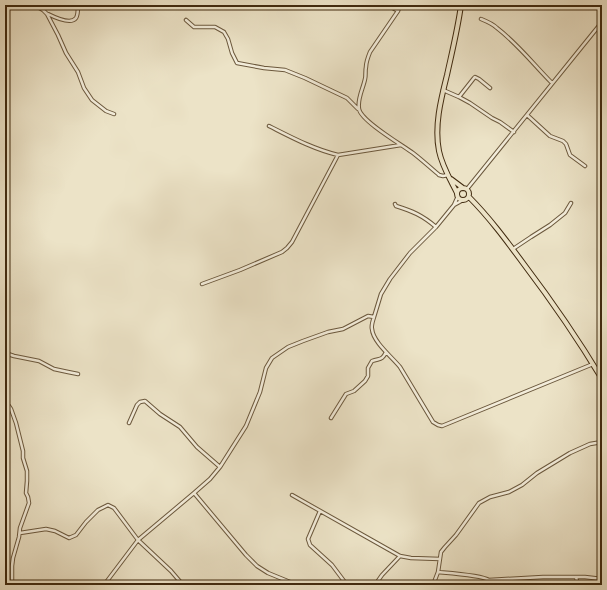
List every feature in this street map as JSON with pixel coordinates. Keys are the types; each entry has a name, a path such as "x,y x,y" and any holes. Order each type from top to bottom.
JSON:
{"main road":[{"path":"461,5 443,90 438,128 438,141 444,166 460,198 463,200 469,197"},
{"path":"449,176 470,193 469,197 483,211 513,249 602,379"},
{"path":"458,194 460,189 465,188"}],"street":[{"path":"34,5 48,14 65,21 75,20 78,5"},
{"path":"388,5 398,11"},
{"path":"358,109 370,52 398,11 400,5"},
{"path":"48,14 66,53 78,72 84,88 92,100 106,111 114,114"},
{"path":"481,19 496,26 552,83"},
{"path":"186,20 194,27 215,27 224,32 237,64 285,70 347,98 367,121 413,153 439,175 449,176"},
{"path":"465,188 514,132 602,22"},
{"path":"459,97 475,77 490,88"},
{"path":"443,90 470,103 514,132"},
{"path":"527,116 550,136 563,141 566,144 570,155 585,166"},
{"path":"269,126 305,144 338,155 401,145"},
{"path":"202,284 240,270 273,256 287,248 292,242 338,155"},
{"path":"458,194 454,205 436,227 410,253 390,279 381,294 372,329 374,338 400,367 433,422 438,426 442,426 593,364"},
{"path":"454,205 463,200"},
{"path":"513,249 550,225 565,213 571,203"},
{"path":"395,204 396,206 416,213 427,219 436,227"},
{"path":"104,585 138,540 210,479 220,467 246,426 260,392 266,368 272,358 288,347 328,332 343,329 368,316 374,317"},
{"path":"330,418 346,394 354,391 365,381 368,376 368,368 372,361 381,359 386,352"},
{"path":"5,353 39,361 54,369 78,374"},
{"path":"129,423 140,402 145,402 180,427 198,447 220,467"},
{"path":"5,404 11,409 16,423 23,451 22,458 27,471 26,493 30,503 20,528 12,566 12,585"},
{"path":"433,585 445,546 456,535 479,503 509,492 522,485 537,473 570,453 590,444 602,442"},
{"path":"194,493 257,566 262,570 290,582 293,585"},
{"path":"292,495 400,556 440,559"},
{"path":"20,533 46,529 55,531 69,538 76,534 98,510 108,505 114,508 138,540 171,571 183,585"},
{"path":"320,511 308,539 310,545 332,565 347,585"},
{"path":"375,585 382,575 400,556"},
{"path":"438,572 478,577 489,580 543,577 585,577 602,579"},
{"path":"576,577 578,585"}]}
